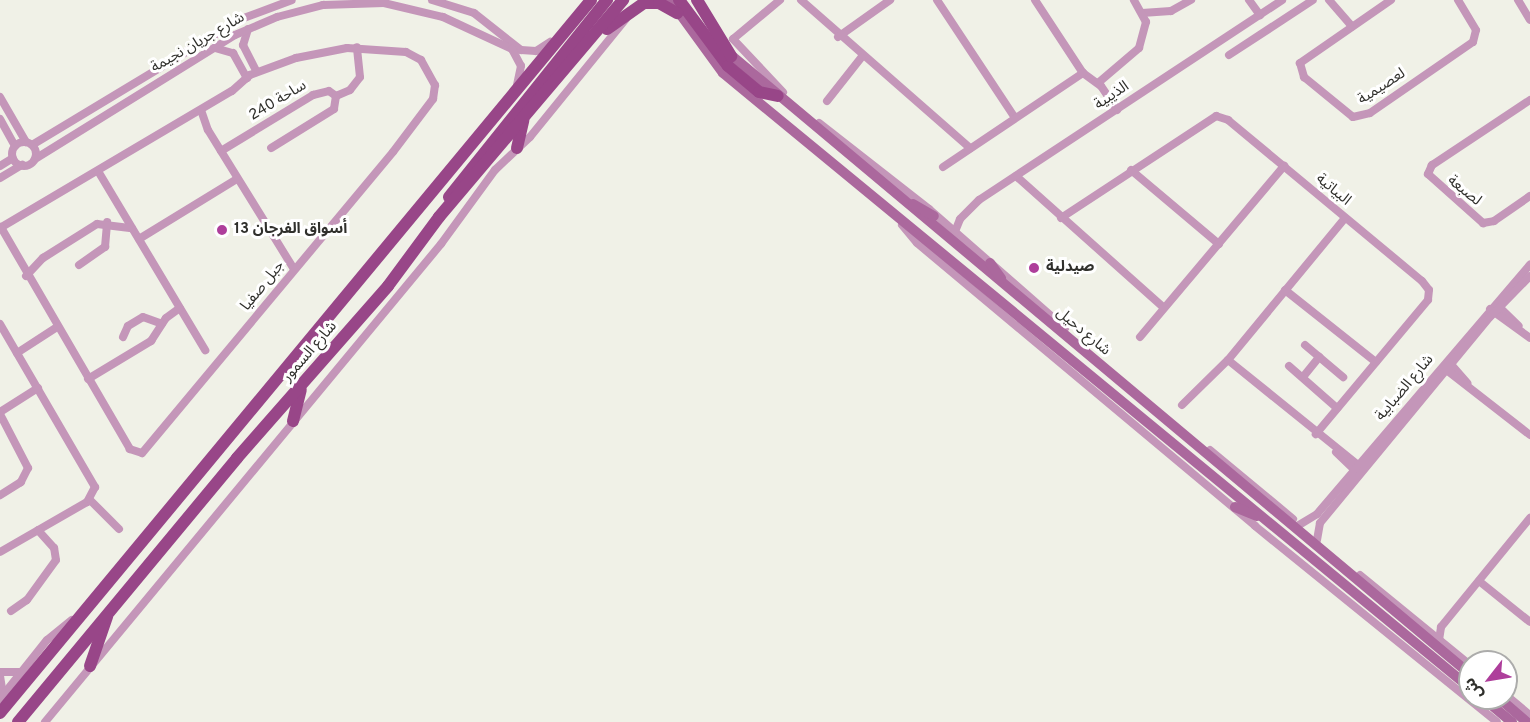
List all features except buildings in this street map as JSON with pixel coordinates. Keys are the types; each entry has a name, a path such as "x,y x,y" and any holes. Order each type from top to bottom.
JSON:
{"main road":[{"name":"شارع السمور","path":"0,713 591,0"},
{"path":"439,217 471,164 607,0"},
{"name":"شارع السمور","path":"18,722 344,335 439,217 524,121 623,0"},
{"name":"شارع دحيل","path":"670,0 678,6 723,73 896,213 1458,678"},
{"name":"شارع دحيل","path":"691,0 731,56 1398,616 1441,645 1458,662"},
{"path":"697,0 731,56"},
{"path":"591,39 637,6 656,2 678,6 728,66 759,92 778,96"},
{"path":"517,148 524,121"},
{"path":"898,198 934,216"},
{"path":"990,263 1012,293"},
{"path":"293,421 300,392 344,335"},
{"path":"1266,504 1280,508"},
{"path":"1235,507 1267,520"},
{"path":"90,666 110,611"},
{"path":"1398,616 1422,626"},
{"path":"1505,710 1523,719"}],"street":[{"name":"شارع جريان نجيمة","path":"15,146 29,144 241,19 292,0"},
{"path":"434,0 474,13 525,51 544,48 567,30"},
{"path":"434,0 468,15 467,22 458,24"},
{"name":"شارع دحيل","path":"780,0 735,33 735,45 786,95 934,216 1422,626 1441,645 1458,657"},
{"path":"801,0 861,58 970,148"},
{"path":"838,37 890,0"},
{"path":"937,0 1015,118"},
{"path":"1035,0 1083,73 1098,83 1116,110"},
{"path":"1098,83 1139,48 1147,25 1134,0"},
{"path":"1142,13 1171,11 1191,0"},
{"path":"1249,0 1260,15"},
{"name":"الذيبية","path":"944,226 960,219 1016,176 1282,0"},
{"path":"1229,55 1313,0"},
{"path":"1329,0 1341,4 1353,26"},
{"name":"لعصيمية","path":"1391,0 1307,55 1300,67 1309,82 1358,118 1473,42 1476,30 1458,0"},
{"path":"1518,0 1530,20"},
{"name":"شارع جريان نجيمة","path":"22,165 248,29 292,12 354,2 408,6 502,42 516,55 521,72 512,98"},
{"name":"شارع السمور","path":"45,722 90,666 108,652 127,621 441,244 495,170 517,148 637,6"},
{"path":"248,29 243,45 257,72"},
{"path":"272,148 334,109 336,96 350,90 360,77 357,47"},
{"name":"جبل صفيا","path":"357,47 415,55 434,82 436,93 393,152 142,453 132,451 26,276 1,227 201,110 257,72 313,53 357,47"},
{"path":"213,48 233,53 247,78"},
{"path":"827,101 861,58"},
{"path":"943,167 1083,73"},
{"name":"ساحة 240","path":"221,151 313,95 329,91 336,96"},
{"path":"0,97 29,144 35,159"},
{"name":"لصبعة","path":"1528,104 1432,165 1428,174 1483,223 1494,221 1530,196"},
{"path":"201,110 237,179 294,269"},
{"name":"البياتية","path":"1061,218 1216,116 1228,120 1422,281 1430,293 1316,434"},
{"path":"0,119 15,146 13,158 0,166"},
{"path":"0,178 22,165 13,158"},
{"path":"1140,338 1284,166"},
{"path":"1131,170 1219,244"},
{"path":"98,171 206,350"},
{"path":"1016,176 1164,308"},
{"path":"139,239 237,179"},
{"name":"شارع دحيل","path":"896,213 918,243 1497,722"},
{"path":"1182,405 1228,360 1345,218"},
{"path":"954,234 960,219"},
{"path":"26,276 48,254 107,222 132,228"},
{"path":"79,264 105,247 107,222"},
{"name":"شارع الضبابية","path":"1299,525 1312,520 1358,469 1530,265"},
{"name":"شارع الضبابية","path":"1494,308 1530,276"},
{"path":"1285,290 1376,362"},
{"path":"88,379 151,341 162,324 180,308"},
{"path":"1494,308 1530,338"},
{"path":"123,337 126,328 143,317 162,324"},
{"path":"0,324 93,481 90,500"},
{"path":"18,352 57,327"},
{"path":"1305,345 1343,376"},
{"path":"1303,377 1319,357"},
{"path":"1228,360 1358,469"},
{"path":"1446,365 1530,435"},
{"path":"1289,366 1339,406"},
{"path":"0,495 21,482 28,468 0,413 38,388"},
{"name":"شارع الضبابية","path":"1317,540 1318,526 1358,469"},
{"path":"90,500 119,529"},
{"path":"0,552 90,500"},
{"path":"1441,645 1441,627 1530,518"},
{"path":"11,611 27,600 56,560 54,548 38,530"},
{"path":"1479,581 1530,622"},
{"name":"شارع السمور","path":"1,698 51,636 83,612"},
{"path":"1422,626 1441,627"},
{"path":"1,698 0,674 22,672"}],"place":[{"name":"أسواق الفرجان 13","path":"222,230"},
{"name":"صيدلية","path":"1034,268"}]}
